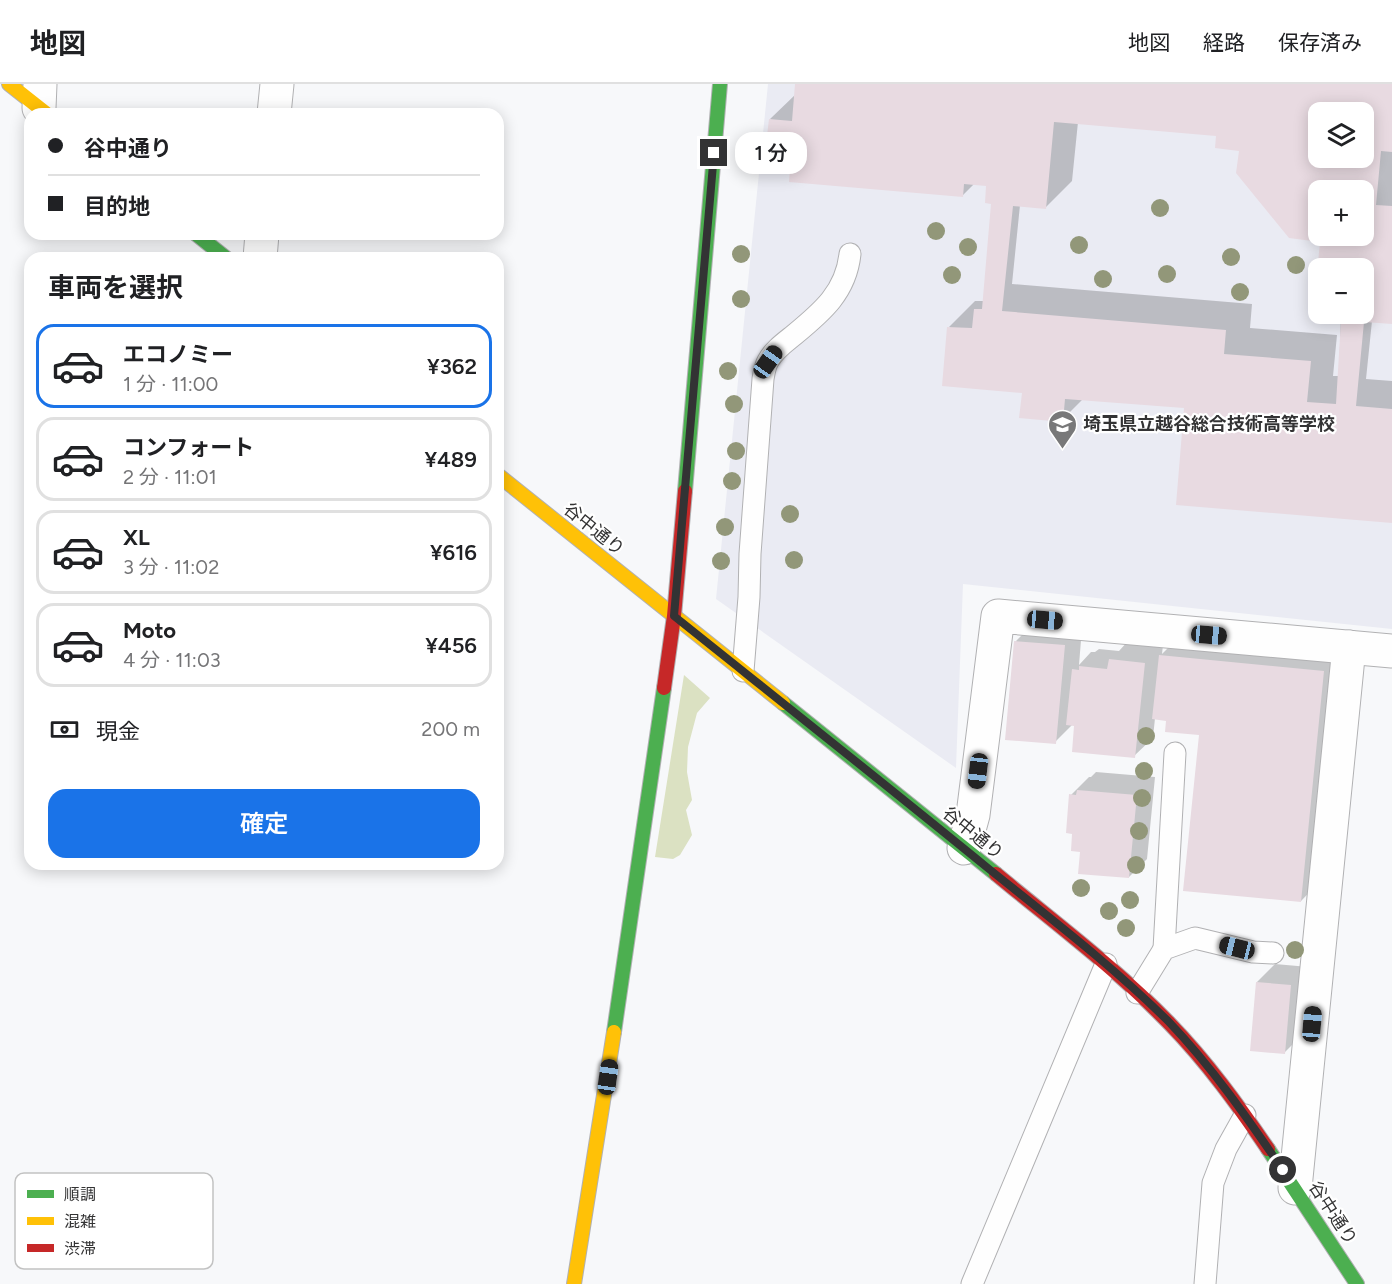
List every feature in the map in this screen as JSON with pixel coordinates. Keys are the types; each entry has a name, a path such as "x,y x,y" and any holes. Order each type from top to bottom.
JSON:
{"street":[{"path":"9,84 42,102"},
{"path":"275,108 277,84"},
{"path":"574,1284 608,1077 674,616 720,84"},
{"path":"204,240 218,252"},
{"name":"谷中通り","path":"504,480 964,848 1106,964 1137,993 1177,1031 1207,1065 1245,1115 1358,1284"},
{"path":"964,848 973,815 998,616 1392,651"},
{"path":"1295,1188 1349,647"}],"lane":[{"path":"743,671 763,379 768,362 777,348 825,307 840,288 848,268 850,254"},
{"path":"1137,993 1164,949 1174,753"},
{"path":"1164,949 1195,938 1253,952 1273,953"},
{"path":"972,1284 1106,964"},
{"path":"1205,1284 1213,1183 1226,1149 1245,1115"}],"shaded area":[{"name":"埼玉県立越谷総合技術高等学校","path":"768,84 1392,84 1392,629 963,584 956,768 716,599"}],"green space":[{"path":"684,675 710,698 697,713 688,747 687,772 692,800 686,810 692,835 680,855 673,859 655,857"}],"building":[{"path":"795,84 1392,84 1392,152 1381,151 1376,205 1392,206 1392,324 1374,323 1374,258 1318,258 1320,246 1374,246 1374,180 1308,180 1308,240 1289,238 1236,173 1239,151 1215,148 1216,136 1054,122 1046,209 1013,206 1002,311 1226,330 1224,354 1311,361 1307,402 1336,404 1341,324 1364,324 1356,406 1392,409 1392,523 1176,505 1184,408 1065,399 1063,422 1019,418 1022,393 942,386 947,327 972,328 974,309 982,309 991,204 985,203 986,186 964,184 963,197 789,182 791,154 765,152 769,119 792,121"},
{"path":"1014,641 1065,645 1056,744 1005,740"},
{"path":"1159,655 1324,671 1301,902 1183,891 1199,735 1165,732 1166,721 1152,719"},
{"path":"1109,659 1145,663 1135,758 1072,752 1074,726 1066,725 1072,669 1079,670 1079,666 1107,669"},
{"path":"1077,790 1137,795 1129,878 1078,874 1080,852 1071,851 1072,834 1066,833 1069,794 1076,795"},
{"path":"1256,982 1291,985 1285,1054 1250,1051"}],"traffic: fast":[{"path":"685,491 720,84"},
{"path":"204,240 218,252"},
{"path":"614,1032 664,688"},
{"path":"783,703 996,874"},
{"path":"1268,1149 1357,1284"}],"traffic: slow":[{"path":"9,84 39,108"},
{"path":"504,480 783,703"},
{"path":"574,1284 614,1032"}],"traffic: jam":[{"path":"664,688 674,616 685,491"},
{"path":"996,874 1107,965 1170,1024 1222,1084 1268,1149"}],"place":[{"name":"埼玉県立越谷総合技術高等学校","path":"1062,450"}],"route":[{"path":"714,153 674,616 1106,964 1169,1023 1207,1065 1283,1170"}]}
